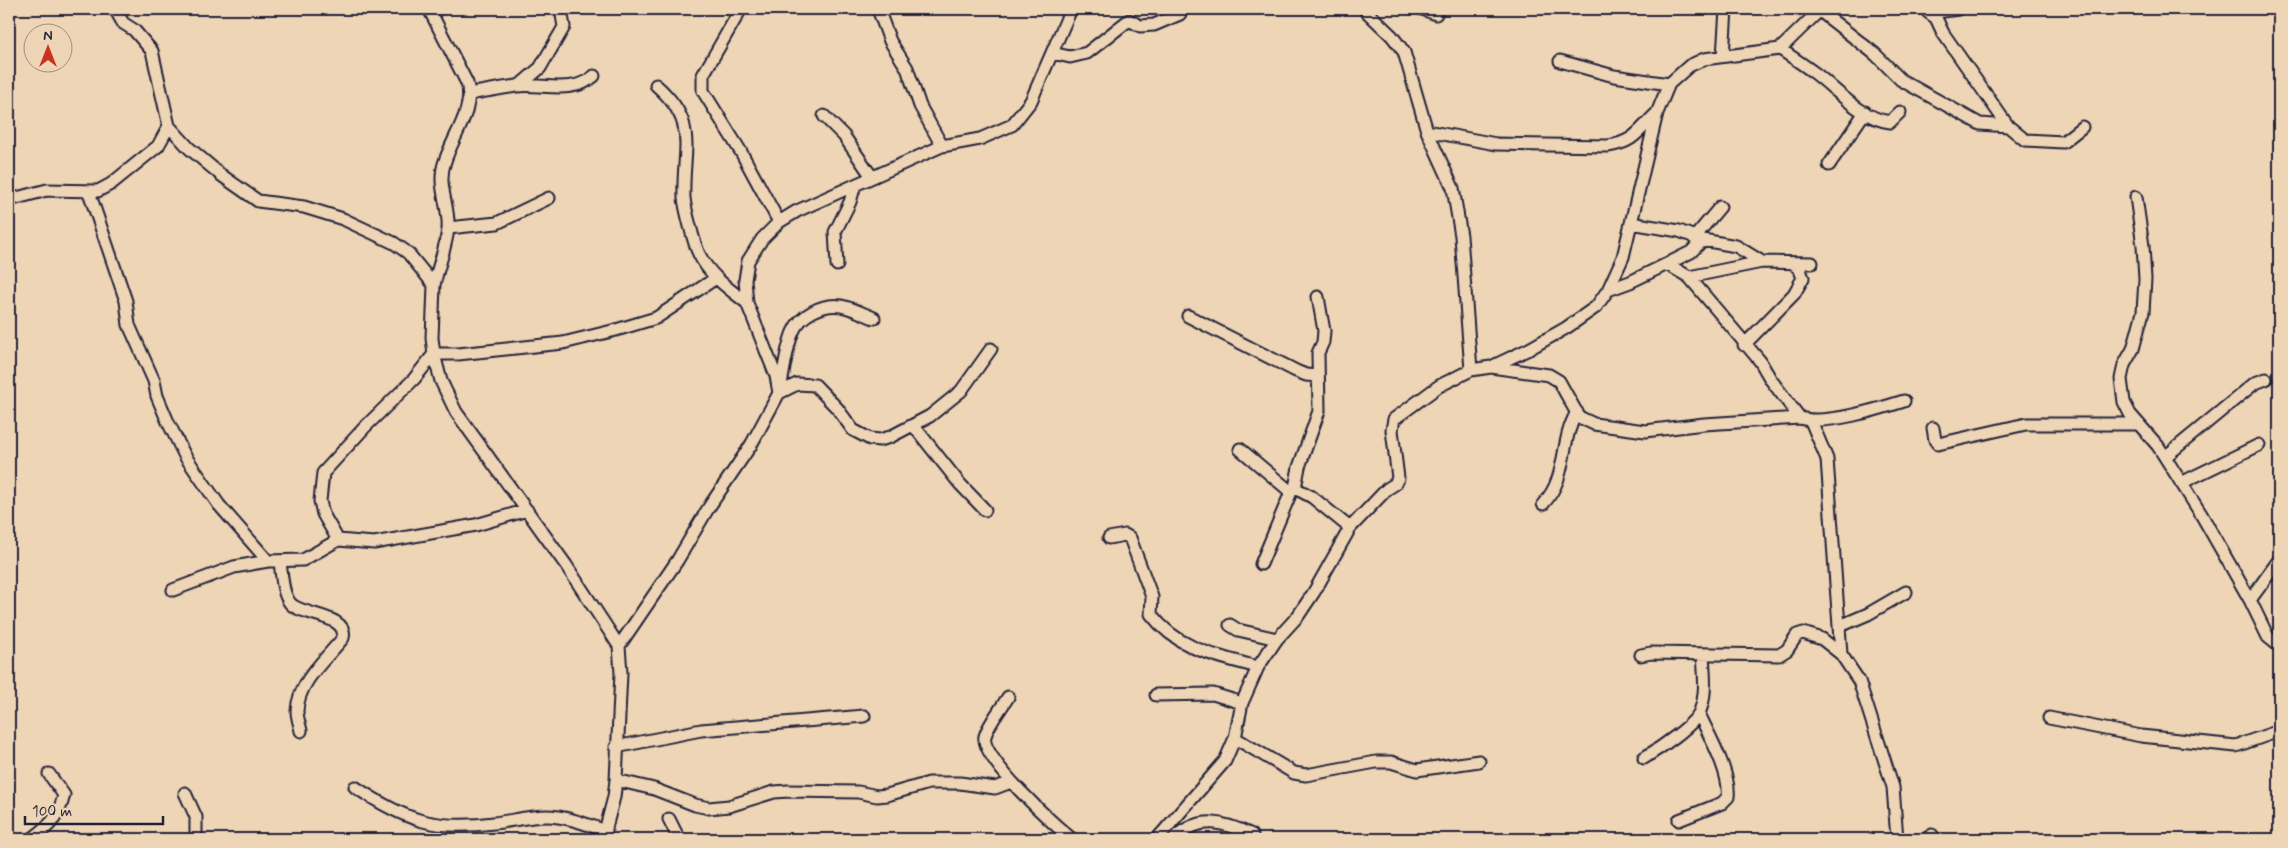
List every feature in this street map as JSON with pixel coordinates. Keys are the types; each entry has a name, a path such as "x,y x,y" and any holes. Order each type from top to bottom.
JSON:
{"street":[{"path":"115,9 123,23 134,30 152,51 169,126 189,148 214,170 258,201 304,206 343,219 394,243 408,253 434,285"},
{"path":"355,787 388,809 415,820 438,825 491,824 548,816 604,835 616,780 616,747 621,673 619,646 527,510 456,412 441,381 434,354 432,338 434,285 448,228 441,185 444,162 459,129 470,94 467,82 429,9"},
{"path":"519,86 540,68 564,27 561,9"},
{"path":"738,9 738,14 703,75 703,91 741,152 779,222"},
{"path":"878,9 890,41 907,68 920,106 942,146"},
{"path":"779,393 776,376 747,303 745,280 748,260 762,239 779,222 797,211 856,184 942,146 980,139 1012,125 1031,101 1070,9"},
{"path":"1364,9 1392,36 1404,52 1427,131 1453,188 1462,236 1471,370"},
{"path":"1422,9 1436,14"},
{"path":"1723,56 1726,9"},
{"path":"1926,11 1958,9"},
{"path":"1491,367 1529,349 1566,328 1596,306 1608,290 1623,257 1657,113 1669,84 1689,66 1704,59 1780,49 1821,10 1875,54 1902,80 1980,124 2008,126"},
{"path":"1926,11 1936,18 1943,33 2008,126 2024,140 2063,142 2082,127"},
{"path":"1052,53 1070,57 1087,53 1129,20 1140,26 1154,25 1180,14"},
{"path":"1780,49 1865,112 1890,122 1900,112"},
{"path":"1560,61 1614,76 1669,84"},
{"path":"470,94 519,86 571,86 586,83 594,76"},
{"path":"656,85 675,104 684,125 687,138 684,200 699,254 716,278 747,303"},
{"path":"1830,165 1865,112"},
{"path":"1427,131 1496,144 1608,146 1622,144 1633,139 1657,113"},
{"path":"824,116 844,136 872,177"},
{"path":"9,200 47,190 98,191 111,184 158,146 169,126"},
{"path":"837,265 835,232 850,202 856,184"},
{"path":"89,192 126,301 129,325 154,381 157,396 168,422 185,456 220,505 274,562 288,602 294,608 328,618 343,628 343,638 307,681 301,692 297,712 301,731"},
{"path":"448,228 497,223 549,198"},
{"path":"2136,198 2143,246 2145,287 2143,312 2133,349 2124,366 2121,379 2124,402 2130,414 2165,457 2250,600 2268,637 2279,646"},
{"path":"1608,290 1630,282 1691,252 1720,207"},
{"path":"1631,223 1679,231 1699,239 1736,246 1762,262"},
{"path":"1689,277 1762,262 1812,264"},
{"path":"1667,264 1689,277 1720,312 1744,345 1760,361 1771,380 1806,420 1827,459 1841,654"},
{"path":"1744,345 1794,294 1803,278 1800,270 1794,264"},
{"path":"434,354 458,354 563,344 616,330 656,318 716,278"},
{"path":"1261,564 1293,490 1319,411 1318,353 1323,342 1324,331 1318,297"},
{"path":"619,646 677,561 709,507 751,445 779,393 793,332 798,322 819,309 842,306 874,318"},
{"path":"1188,316 1296,371 1306,375 1317,376"},
{"path":"779,393 797,384 815,385 837,408 853,430 870,439 890,437 930,416 961,391 991,349"},
{"path":"338,540 323,514 320,501 323,472 414,379 434,354"},
{"path":"1157,839 1225,761 1235,738 1242,703 1258,667 1277,639 1298,616 1314,592 1350,528 1387,489 1395,484 1398,478 1392,430 1394,419 1439,386 1471,370 1491,367 1549,375 1559,381 1579,417 1594,424 1645,431 1704,424 1806,420 1873,410 1904,401"},
{"path":"2165,457 2255,384 2266,379"},
{"path":"1543,504 1552,494 1560,479 1571,422 1577,412"},
{"path":"1933,428 1935,440 1938,444 2026,424 2139,424"},
{"path":"913,425 960,484 985,510"},
{"path":"2181,484 2259,446"},
{"path":"1240,449 1293,490 1312,497 1350,528"},
{"path":"173,590 234,567 303,560 338,540 374,543 476,525 527,510"},
{"path":"1109,538 1126,535 1130,538 1152,597 1151,614 1159,625 1192,649 1258,667"},
{"path":"2250,600 2279,560"},
{"path":"1840,626 1868,614 1906,592"},
{"path":"1230,625 1238,630 1277,639"},
{"path":"1641,655 1651,653 1779,655 1787,650 1797,635 1803,633 1822,639 1841,654 1859,681 1893,787 1897,839"},
{"path":"1644,758 1667,743 1699,714 1704,698 1703,654"},
{"path":"1156,695 1213,694 1242,703"},
{"path":"1008,697 985,736 984,741 987,751 1011,782 1072,839"},
{"path":"1679,820 1722,803 1728,797 1729,790 1725,776 1699,714"},
{"path":"616,747 701,730 864,716"},
{"path":"2049,718 2140,736 2236,746 2279,731"},
{"path":"1235,738 1294,773 1306,775 1376,762 1391,762 1417,770 1479,761"},
{"path":"32,839 47,827 60,812 64,796 48,774"},
{"path":"616,780 654,789 708,808 729,806 774,792 788,790 858,792 877,796 929,783 960,783 994,788 1011,782"},
{"path":"185,793 196,817 196,839"},
{"path":"669,818 678,839"},
{"path":"1165,828 1177,838 1185,828 1197,823 1231,826 1252,835"}]}
